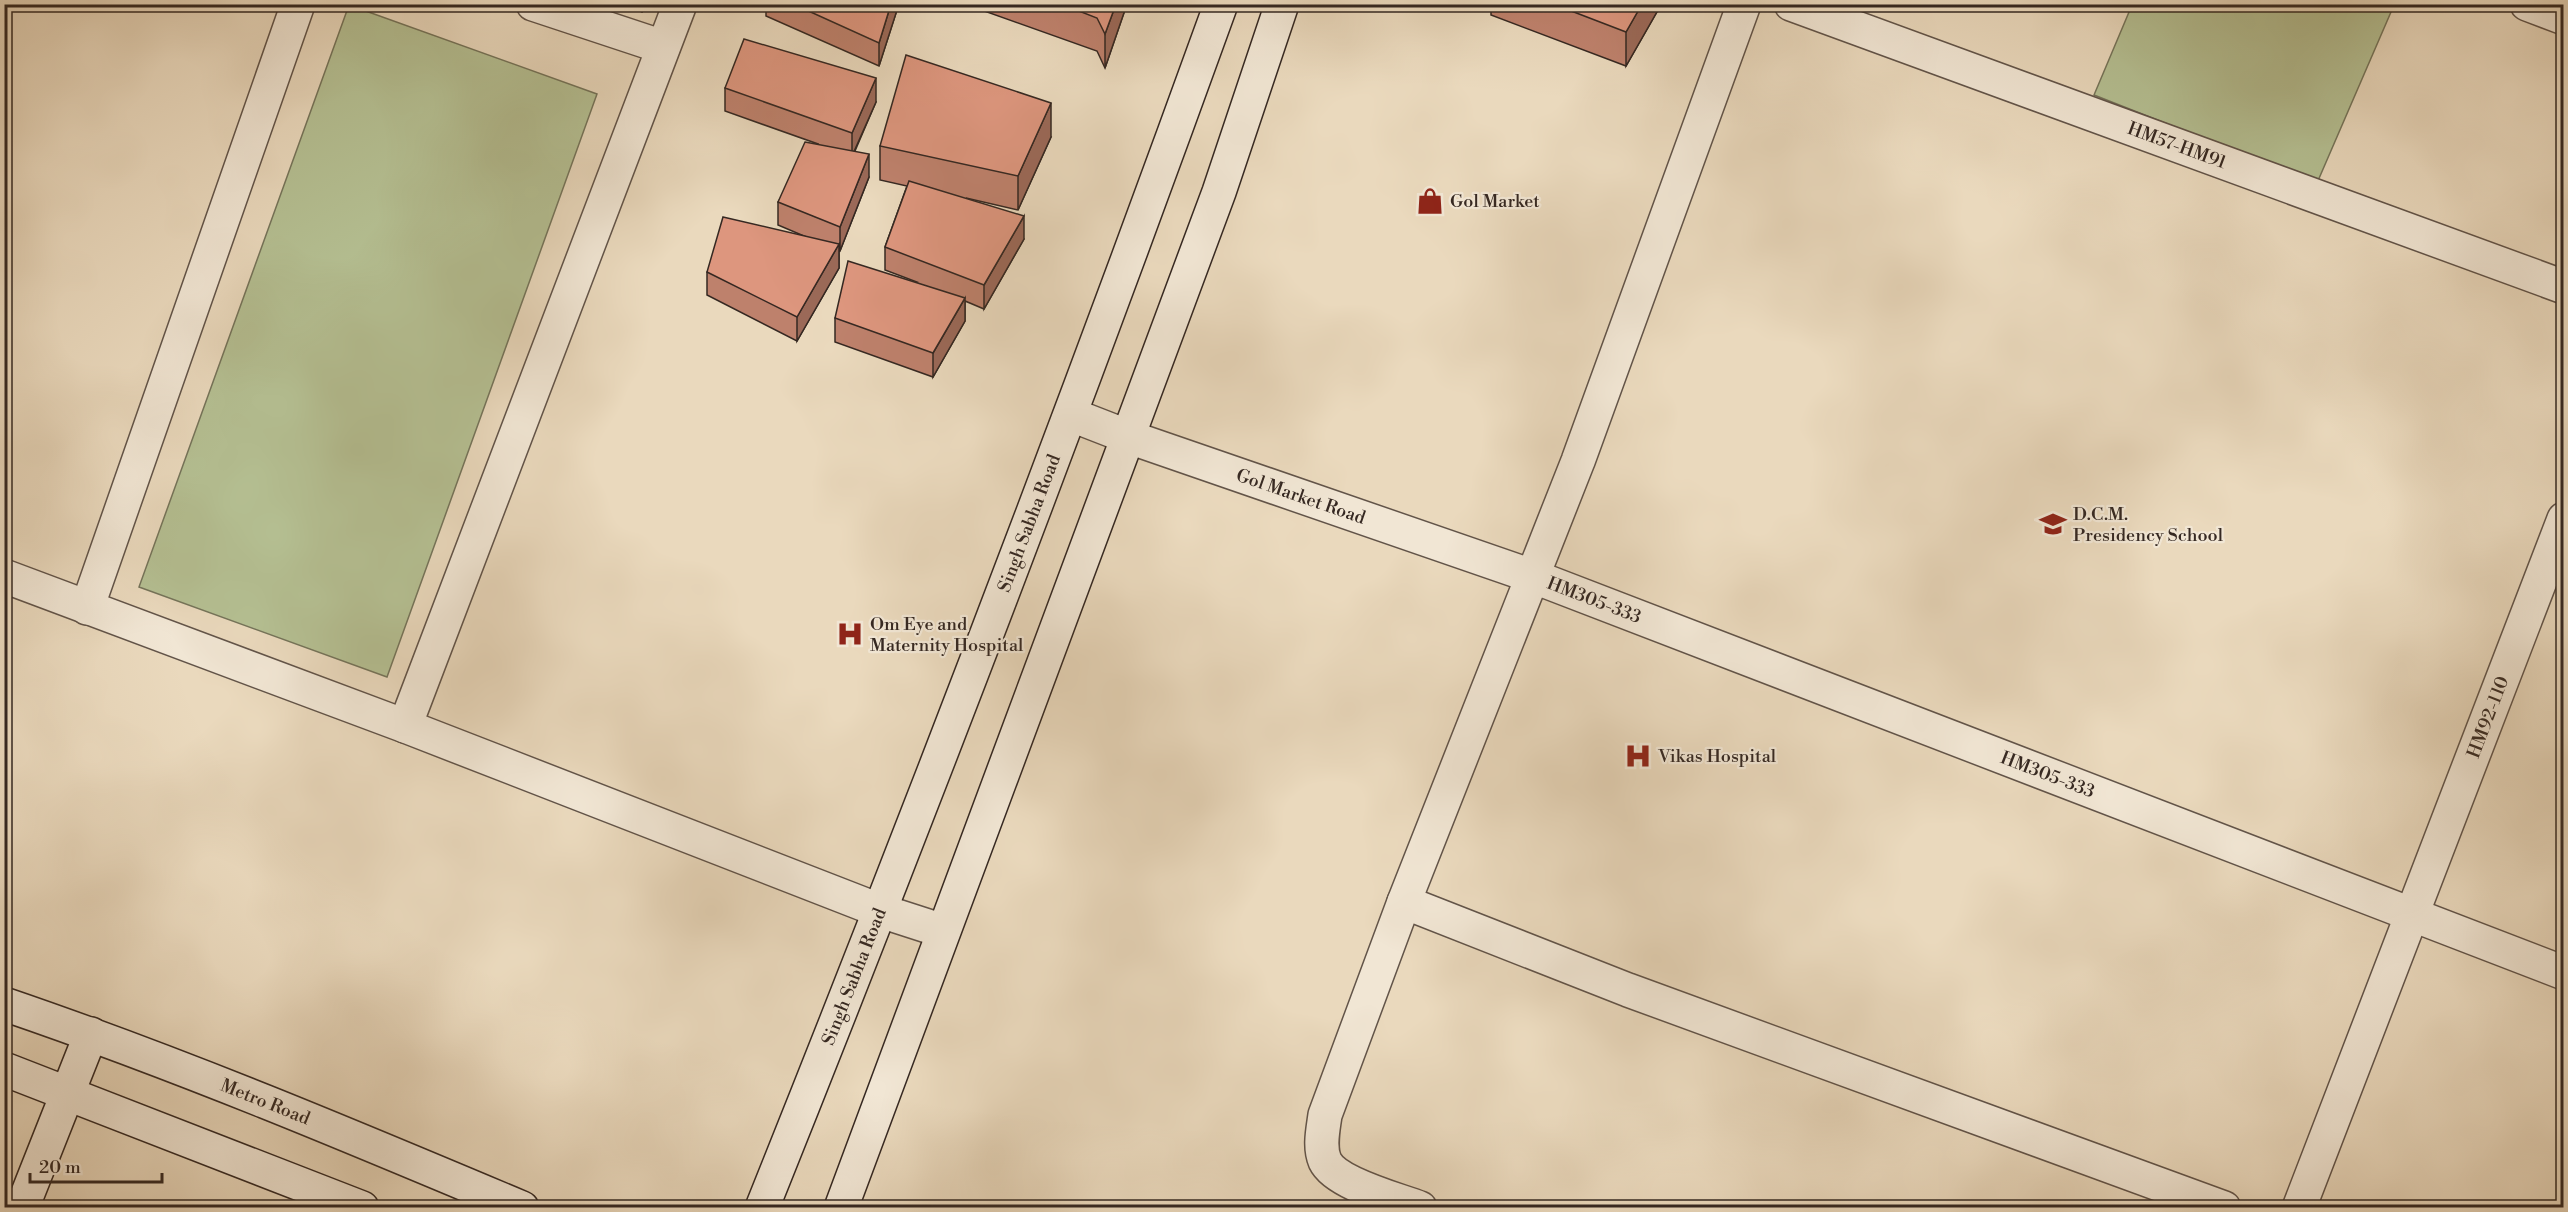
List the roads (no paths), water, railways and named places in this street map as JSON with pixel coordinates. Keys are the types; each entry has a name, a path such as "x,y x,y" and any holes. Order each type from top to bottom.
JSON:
{"street":[{"path":"87,608 298,4"},
{"path":"533,4 663,46"},
{"path":"405,726 680,4"},
{"name":"Singh Sabha Road","path":"762,1208 881,911 1072,415 1221,4"},
{"path":"841,1208 1126,436 1219,192 1282,4"},
{"path":"1420,1208 1350,1182 1331,1171 1324,1160 1321,1142 1325,1115 1404,902 1578,461 1744,4"},
{"name":"HM57-HM91","path":"1791,4 2564,287"},
{"path":"2527,4 2564,18"},
{"name":"Gol Market Road","path":"1072,415 1126,436 1532,576"},
{"name":"HM92-110","path":"2300,1208 2564,519"},
{"path":"4,576 405,726 881,911 943,931"},
{"name":"HM305-333","path":"1532,576 2564,973"},
{"path":"1404,902 1650,998 2224,1208"},
{"name":"Metro Road","path":"4,1004 91,1034 292,1112 522,1208"},
{"path":"22,1208 66,1091 91,1034"},
{"path":"4,1069 66,1091 362,1208"}],"place":[{"name":"Gol Market","path":"1430,201"},
{"name":"D.C.M. Presidency School","path":"2053,524"},
{"name":"Om Eye and Maternity Hospital","path":"850,634"},
{"name":"Vikas Hospital","path":"1638,756"}]}
